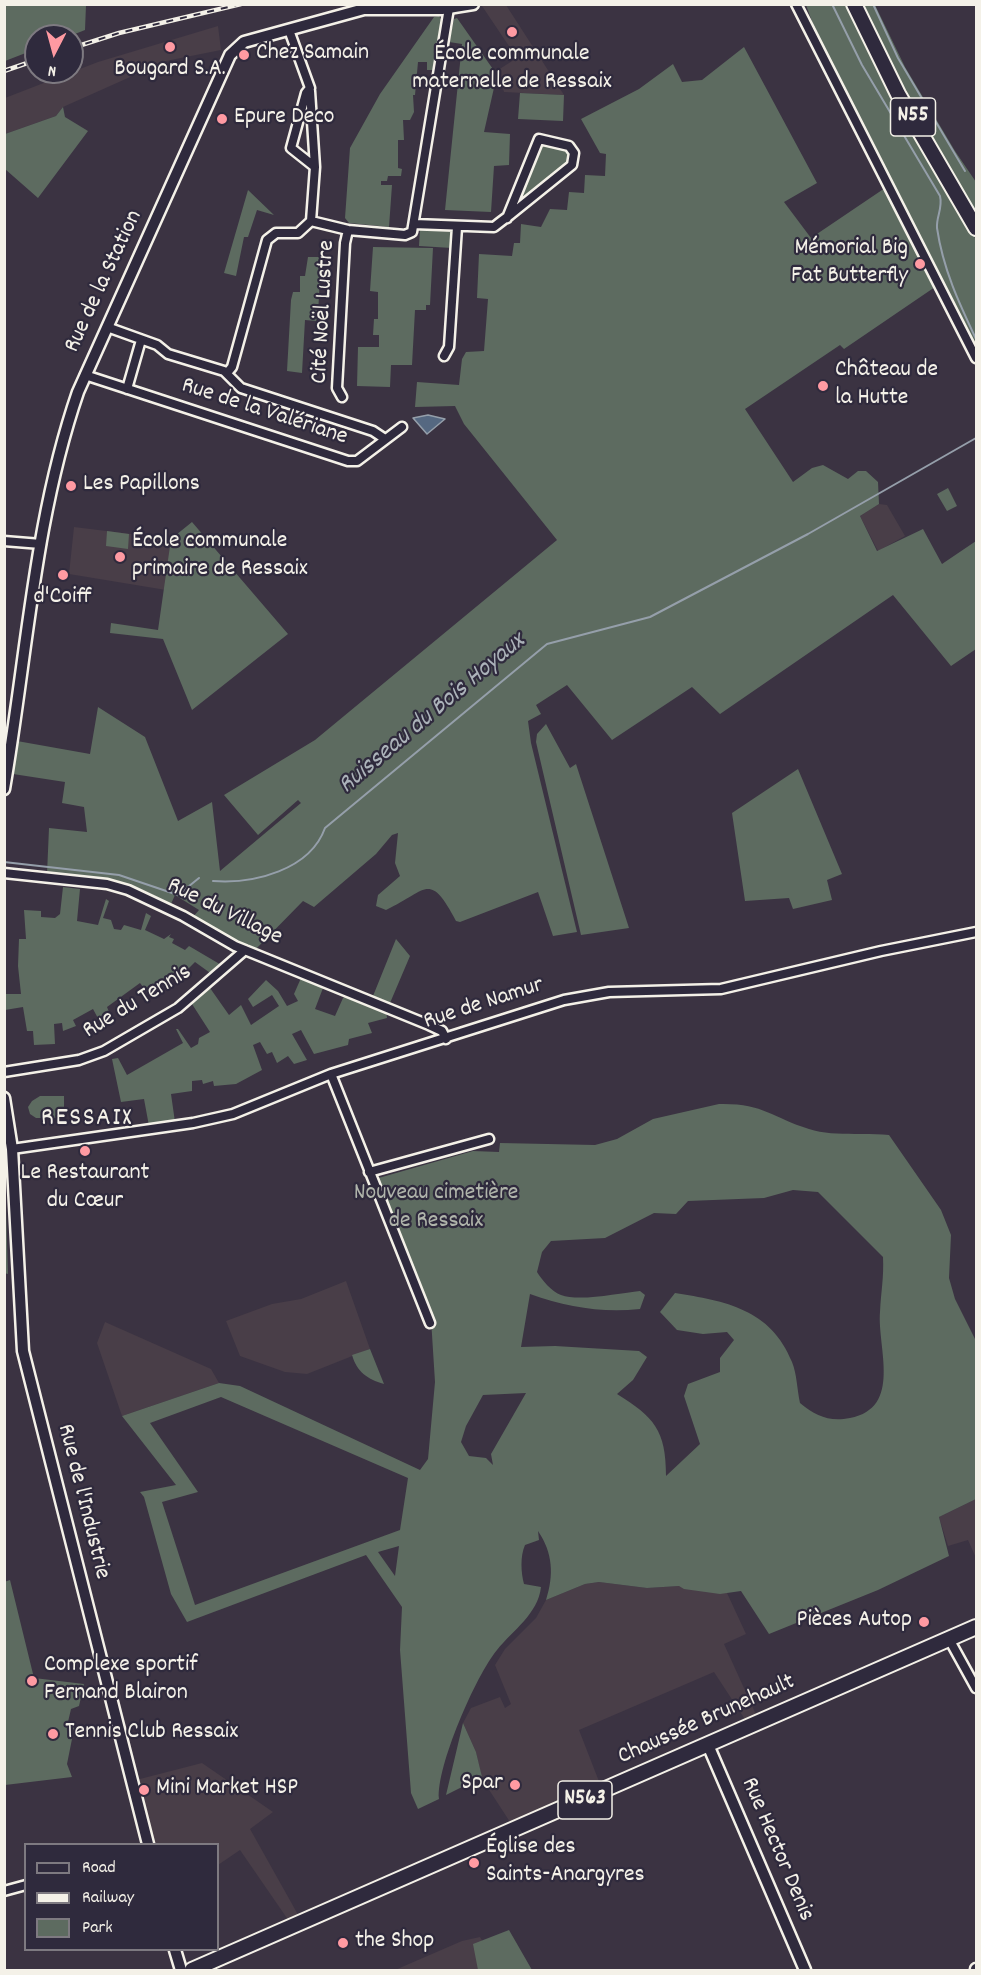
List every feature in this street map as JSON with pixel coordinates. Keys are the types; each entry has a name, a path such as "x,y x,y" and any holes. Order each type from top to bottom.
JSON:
{"main road":[{"name":"N55","path":"854,4 898,94 976,228"},
{"name":"Chaussée Brunehault","path":"192,1971 976,1628"}],"street":[{"path":"227,373 231,367 267,240 276,233 298,233 311,221 315,167 310,91 289,30 374,6 449,8 473,4"},
{"path":"796,4 976,358"},
{"path":"414,224 449,8"},
{"name":"Rue de la Station","path":"4,789 41,544 57,460 85,375 235,48 244,42 289,30"},
{"path":"310,91 306,93 291,148 315,167"},
{"name":"Cité Noël Lustre","path":"342,397 338,388 345,243 348,230 354,228 405,235 412,231 414,224 494,227 507,218 572,165 574,153 569,146 539,139 507,218"},
{"path":"311,221 348,230"},
{"path":"444,356 449,348 457,227"},
{"name":"Rue de la Valériane","path":"107,327 157,345 168,354 227,373 241,388 373,431 385,439"},
{"path":"127,389 141,340"},
{"name":"Rue de la Valériane","path":"85,375 348,461 357,461 402,427"},
{"path":"4,541 41,544"},
{"name":"Rue du Village","path":"4,873 107,884 128,890 183,916 248,952 306,973 434,1027 442,1031 446,1039"},
{"name":"Rue de Namur","path":"12,1149 192,1123 233,1114 332,1074 572,998 618,991 721,989 881,951 976,932"},
{"name":"Rue du Tennis","path":"4,1072 79,1060 104,1051 178,1008 248,952"},
{"path":"332,1074 430,1323"},
{"name":"Rue de l'Industrie","path":"4,1098 12,1149 9,1164 23,1351 147,1843"},
{"path":"369,1172 489,1139"},
{"path":"949,1639 976,1688"},
{"name":"Rue Hector Denis","path":"708,1745 805,1971"},
{"path":"4,1891 24,1886"},
{"path":"175,1951 181,1971"}],"shaded area":[{"name":"École communale maternelle de Ressaix","path":"506,5 564,95 504,92 498,70 517,58 482,6"},
{"path":"218,26 221,50 166,61 63,107 56,116 5,134 5,98 41,84 84,84 84,67"},
{"path":"879,504 887,505 905,536 878,551 860,516"},
{"name":"École communale primaire de Ressaix","path":"74,527 171,539 166,590 69,574"},
{"path":"346,1281 370,1349 307,1374 285,1372 240,1356 226,1321 272,1304 301,1299"},
{"path":"105,1322 211,1369 219,1383 122,1416 97,1343"},
{"path":"976,1499 976,1558 968,1540 948,1546 939,1517"},
{"path":"599,1582 647,1588 679,1586 727,1593 746,1634 724,1644 758,1719 748,1724 714,1672 579,1730 600,1784 510,1822 482,1779 476,1752 463,1723 471,1708 500,1697 505,1708 511,1704 495,1665 505,1649 536,1618 546,1600 585,1584"},
{"path":"202,1763 273,1812 250,1829 301,1920 291,1924 240,1850 219,1864 219,1843 152,1843 136,1780"},
{"path":"480,1937 499,1970 395,1970 462,1941"}],"green space":[{"path":"5,4 86,5 85,30 84,24 24,24 24,54 5,61"},
{"path":"806,5 846,5 877,70 973,233 976,241 976,352 825,57"},
{"path":"861,5 875,5 905,67 976,182 976,216 903,89"},
{"path":"439,16 442,21 433,70 427,70 427,62 418,62 415,95 413,95 414,112 410,120 403,120 404,140 398,140 398,168 402,169 401,176 388,176 387,181 381,181 381,185 392,185 389,227 349,223 345,218 350,148 380,94 434,17"},
{"path":"457,18 495,72 496,79 484,132 510,134 509,165 494,166 491,212 445,210 462,44 449,42 454,19"},
{"path":"744,47 817,183 784,202 811,238 885,188 935,287 844,349 840,345 745,409 793,482 812,468 823,465 848,479 858,471 866,471 878,482 879,504 860,516 877,551 923,529 942,564 976,541 976,649 951,666 893,595 720,714 692,687 612,740 567,685 536,705 541,714 528,721 531,743 577,932 553,936 538,892 460,922 456,921 447,905 433,890 426,889 386,910 376,906 378,895 400,876 395,863 398,833 392,835 376,854 314,907 303,901 254,951 246,949 193,917 199,910 175,895 171,904 139,889 111,880 81,875 47,874 49,828 87,832 84,807 62,803 65,782 13,774 17,741 90,754 98,707 145,737 178,821 212,802 220,871 301,803 298,800 258,835 224,795 315,740 557,540 464,424 455,406 415,407 417,382 459,385 462,359 466,352 484,351 488,299 477,298 479,254 512,256 514,243 520,243 521,224 541,227 550,209 567,210 569,192 584,193 585,175 605,176 606,154 600,153 581,119 639,89 673,64 682,82 702,80"},
{"path":"520,93 564,95 563,121 518,119"},
{"path":"63,107 65,117 88,131 38,198 5,169 5,134 56,116"},
{"path":"544,142 561,146 570,152 571,161 513,208 539,145"},
{"path":"248,190 274,215 257,210 248,237 244,237 236,276 224,273"},
{"path":"420,229 453,230 452,248 419,246"},
{"path":"373,247 433,248 430,305 426,305 426,310 415,310 412,365 391,365 390,387 357,386 358,347 379,347 379,335 373,335 374,319 378,319 378,292 370,291"},
{"path":"308,257 321,257 318,315 316,321 305,320 302,373 287,371 291,300 293,292 300,292 300,276 305,276"},
{"path":"948,488 957,506 947,511 937,494"},
{"path":"192,522 288,634 192,710 163,639 110,633 111,623 158,630 171,539"},
{"path":"107,531 129,534 128,549 106,546"},
{"path":"546,724 570,768 576,764 629,928 581,935 536,742 537,734"},
{"path":"798,769 842,874 827,880 832,900 793,909 789,898 745,901 732,813"},
{"path":"63,887 80,889 77,921 98,925 106,899 109,901 103,918 111,920 114,929 121,930 124,925 141,930 146,913 151,916 145,930 164,939 171,934 169,937 174,939 172,943 185,950 189,946 223,966 213,975 195,962 178,979 173,974 147,992 140,983 107,1007 111,1017 100,1022 93,1009 73,1020 76,1026 63,1031 62,1023 54,1024 55,1044 34,1045 33,1031 27,1031 23,1007 5,1010 5,994 21,994 18,966 19,939 26,939 24,910 41,911 41,917 55,918 60,914"},
{"path":"396,939 410,956 390,1003 373,996"},
{"path":"301,978 323,988 315,1009 335,1016 343,998 348,995 386,1010 387,1018 368,1023 372,1033 349,1039 348,1045 314,1054 301,1030 292,1034 307,1060 294,1064 288,1056 277,1063 272,1052 267,1054 260,1042 253,1045 262,1070 236,1084 214,1086 213,1081 203,1084 202,1080 192,1081 192,1091 171,1094 175,1122 149,1126 144,1099 121,1102 112,1059 118,1058 127,1075 183,1043 176,1029 191,1048 198,1044 199,1038 210,1032 192,1004 210,988 229,1015 241,1005 251,1025 279,1006 272,995 253,1007 248,999 266,980 278,991 287,1006 298,1001 294,994"},
{"path":"40,1096 64,1096 64,1118 36,1118 30,1114 28,1107"},
{"name":"Nouveau cimetière de Ressaix","path":"719,1104 734,1104 757,1108 818,1131 838,1134 889,1135 941,1210 951,1235 949,1278 955,1299 976,1341 976,1499 939,1517 949,1556 878,1590 769,1634 741,1591 720,1594 684,1589 679,1586 647,1588 599,1582 585,1584 546,1600 551,1564 547,1548 538,1531 539,1540 525,1545 522,1554 522,1575 524,1584 541,1587 539,1597 530,1614 488,1662 479,1679 450,1744 440,1784 439,1799 418,1809 411,1793 400,1650 402,1607 366,1555 187,1622 171,1594 144,1497 140,1492 176,1485 122,1416 219,1383 240,1386 420,1470 428,1459 435,1382 431,1319 375,1179 473,1151 499,1152 500,1143 595,1145 617,1139 653,1119","holes":["793,1190 818,1192 883,1257 880,1312 884,1374 882,1389 877,1402 866,1412 842,1419 817,1415 800,1403 792,1362 783,1344 772,1330 759,1319 728,1304 675,1293 660,1312 677,1330 703,1334 727,1332 734,1340 720,1358 720,1372 688,1384 684,1396 700,1444 666,1476 664,1447 655,1426 640,1410 617,1394 633,1380 647,1357 639,1351 555,1346 521,1347 530,1294 571,1306 612,1310 640,1309 645,1295 640,1291 578,1298 561,1295 551,1289 537,1272 542,1252 551,1241 605,1238 654,1213 676,1214 688,1201 764,1198","526,1393 491,1454 493,1465 486,1458 469,1456 461,1442 466,1426 483,1395","221,1397 408,1478 400,1530 195,1605 162,1502 198,1492 150,1423","399,1546 395,1576 378,1552"]},
{"path":"5,1176 8,1274 4,1273"},
{"path":"370,1349 384,1384 364,1374 354,1361 352,1355"},
{"name":"Complexe sportif Fernand Blairon","path":"10,1580 34,1678 84,1684 79,1706 71,1709 68,1722 75,1724 67,1764 72,1777 5,1785 4,1582"},
{"path":"463,1723 476,1752 482,1777 446,1795"},
{"path":"509,1930 532,1970 478,1970 473,1944"}],"water":[{"path":"428,415 445,419 427,434 413,418"}],"waterway":[{"path":"832,4 862,65 940,196 941,205 937,228 943,258 976,339"},
{"path":"873,4 898,58 965,171"},
{"name":"Ruisseau du Bois Hoyaux","path":"213,881 262,877 294,864 318,842 325,828 547,644 650,617 808,534 976,438"},
{"path":"4,862 119,875 178,895 199,878"}],"railway":[{"path":"84,44 119,33 241,4"},
{"path":"4,71 24,64"}],"place":[{"name":"École communale maternelle de Ressaix","path":"512,32"},
{"name":"Bougard S.A.","path":"170,47"},
{"name":"Chez Samain","path":"244,55"},
{"name":"Epure Deco","path":"222,119"},
{"name":"Mémorial Big Fat Butterfly","path":"920,264"},
{"name":"Château de la Hutte","path":"823,386"},
{"name":"Les Papillons","path":"71,486"},
{"name":"École communale primaire de Ressaix","path":"120,557"},
{"name":"d'Coiff","path":"63,575"},
{"name":"Le Restaurant du Cœur","path":"85,1151"},
{"name":"Pièces Autop","path":"924,1622"},
{"name":"Complexe sportif Fernand Blairon","path":"32,1681"},
{"name":"Tennis Club Ressaix","path":"53,1734"},
{"name":"Spar","path":"515,1785"},
{"name":"Mini Market HSP","path":"144,1790"},
{"name":"Église des Saints-Anargyres","path":"474,1863"},
{"name":"the Shop","path":"343,1943"}],"district":[{"name":"RESSAIX","path":"87,1120"}]}
